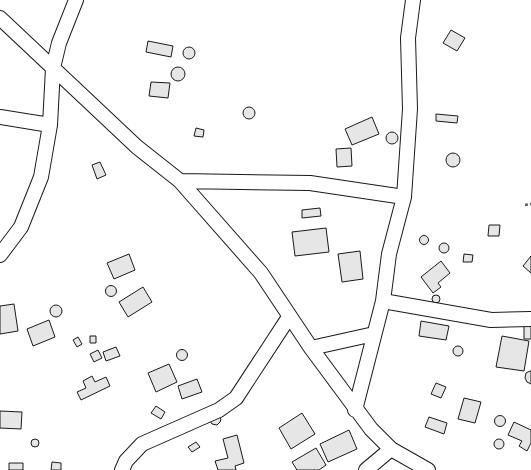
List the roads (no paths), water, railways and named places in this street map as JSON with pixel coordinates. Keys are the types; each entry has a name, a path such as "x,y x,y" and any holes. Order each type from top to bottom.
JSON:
{"street":[{"path":"0,255 21,227 41,177 50,125 53,68 59,43 76,0"},
{"path":"355,410 383,301 389,254 404,197 410,109 408,38 413,0"},
{"path":"0,18 137,147 180,182 261,273 289,317 355,410 371,429 391,449 428,470"},
{"path":"0,117 50,125"},
{"path":"180,182 310,183 404,197"},
{"path":"383,301 491,320 531,320"},
{"path":"122,470 126,462 142,444 219,410 236,398 289,317"},
{"path":"311,348 374,334"},
{"path":"366,470 391,449"}]}
